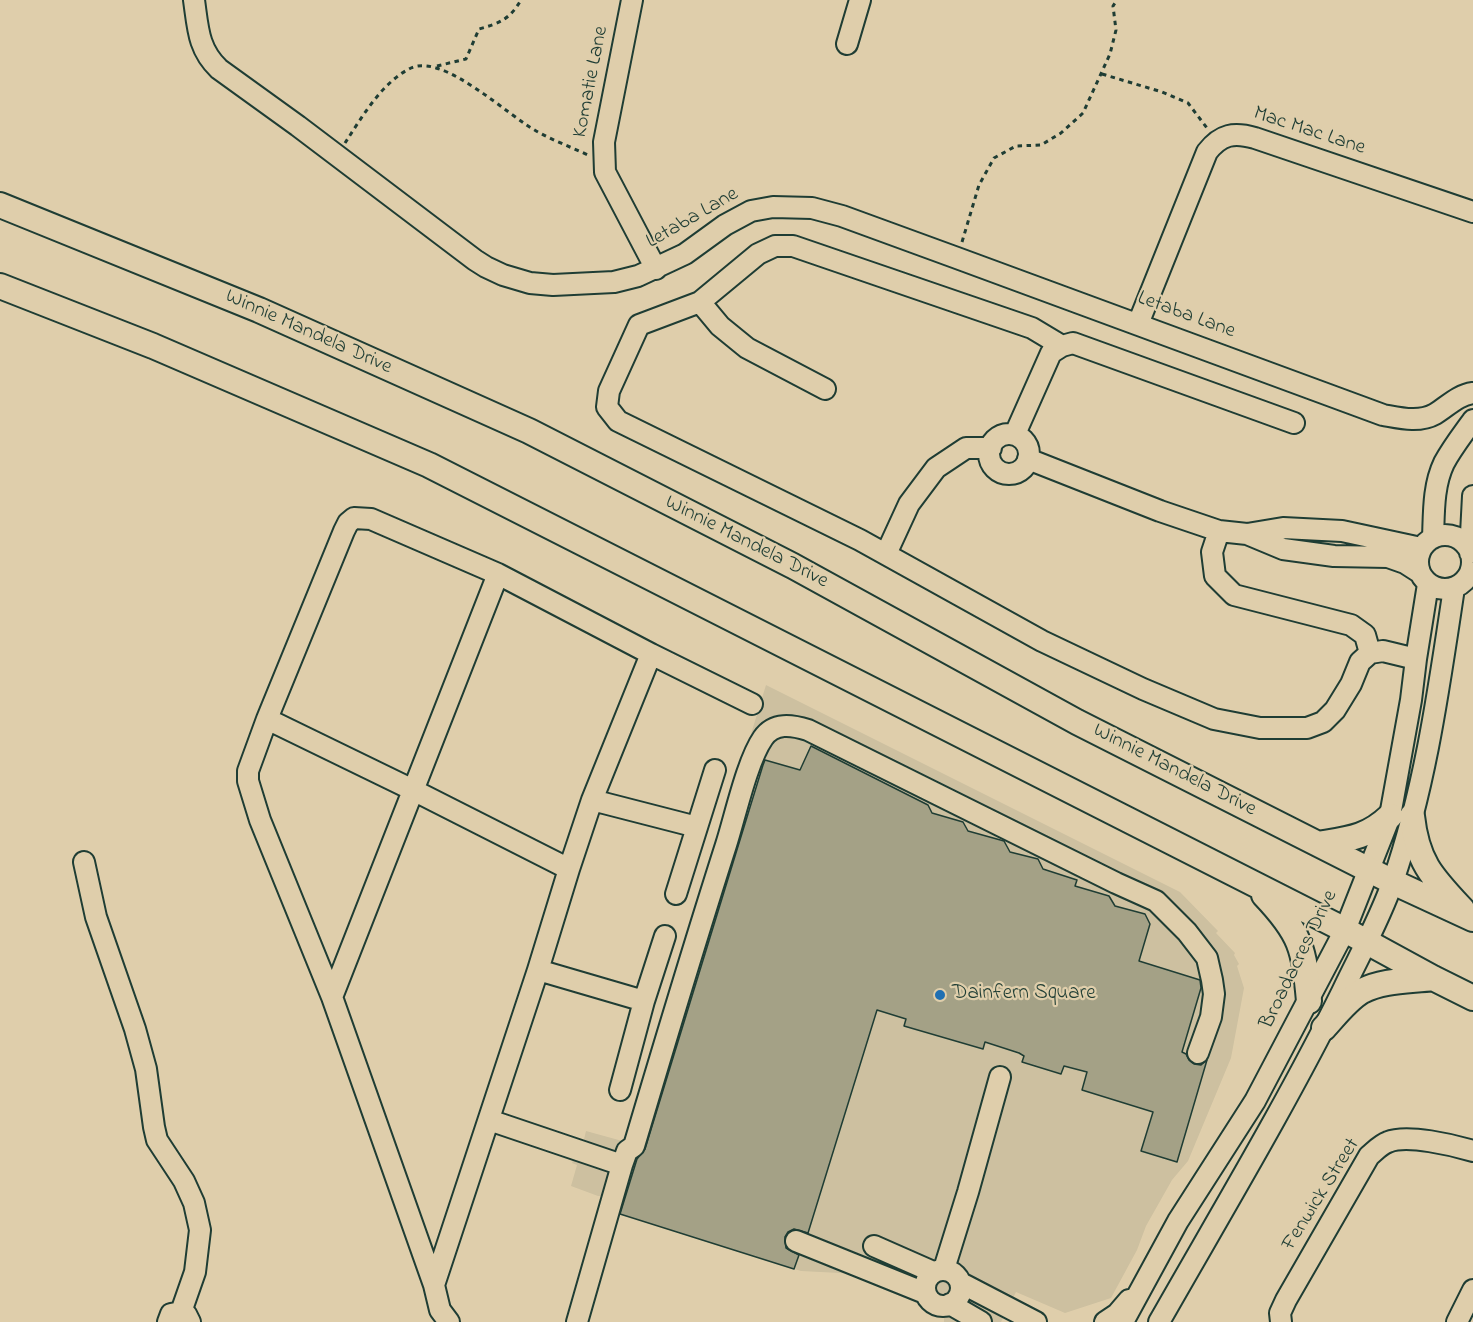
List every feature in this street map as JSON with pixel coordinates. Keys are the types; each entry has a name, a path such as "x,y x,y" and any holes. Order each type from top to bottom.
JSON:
{"main road":[{"name":"Winnie Mandela Drive","path":"0,205 259,310 529,431 792,566 1077,722 1393,882 1472,918"},
{"path":"0,286 153,346 429,465 1255,884 1473,998"},
{"path":"1318,844 1366,834 1401,816 1438,884 1472,918"},
{"path":"1255,884 1293,930 1302,950 1309,1001"},
{"path":"1324,1028 1350,1000 1363,991 1382,984 1433,978"}],"street":[{"name":"Letaba Lane","path":"194,0 202,46 208,58 219,69 475,260 486,267 530,283 553,285 614,282 638,276 685,254 725,225 751,211 773,207 812,208 957,258 1383,416 1408,419 1425,418 1464,395 1473,393"},
{"name":"Komatie Lane","path":"632,0 604,142 603,162 605,172 656,268"},
{"path":"847,44 860,0"},
{"name":"Mac Mac Lane","path":"1214,144 1221,139 1240,134 1473,212"},
{"path":"1138,324 1207,152 1214,144"},
{"path":"1062,346 1032,328 793,246 775,246 758,254 700,302 639,326 609,392 607,407 618,421 886,554 1042,641 1143,689 1214,719 1260,728 1307,728 1323,722 1335,710 1351,684 1360,662 1370,653 1383,651 1416,658"},
{"path":"700,302 720,326 747,348 825,389"},
{"path":"1015,434 1051,353 1062,346 1073,343 1294,423"},
{"path":"1424,578 1418,556 1427,543 1439,478 1444,464 1473,420"},
{"path":"1015,434 1027,444 1028,459 1019,471 1004,472 992,463 990,448 1000,436 1015,434"},
{"path":"886,554 909,504 936,468 966,448 990,448"},
{"path":"1028,459 1160,511 1219,531 1247,534 1283,528 1342,531 1427,543 1450,536 1458,539 1471,557"},
{"path":"1247,534 1283,549 1334,556 1388,557 1406,563 1441,589 1464,583 1472,566 1473,496"},
{"path":"449,1322 440,1310 434,1285 332,997 260,820 248,781 248,771 267,719 344,531 354,518 371,519 498,574 752,704"},
{"path":"1219,531 1212,552 1215,576 1234,595 1351,625 1365,635 1370,653"},
{"path":"332,997 498,574"},
{"name":"Broadacres Drive","path":"1159,1322 1305,1064 1393,882 1424,578"},
{"name":"Broadacres Drive","path":"1123,1322 1178,1221 1255,1101 1345,930 1369,869 1401,816 1435,721 1464,583"},
{"path":"434,1285 538,970 568,869 592,800 651,654"},
{"path":"267,719 568,869"},
{"path":"577,1322 622,1165 627,1151 634,1146 689,959 749,772 763,738 771,729 796,726 808,730 1156,901 1187,932 1207,958 1214,994 1211,1017 1198,1053"},
{"path":"676,894 715,770"},
{"path":"592,800 697,827"},
{"path":"84,862 100,929 135,1029 146,1069 157,1140 184,1181 194,1203 200,1230 195,1272 180,1318"},
{"path":"620,1090 644,1001 665,936"},
{"path":"538,970 644,1001"},
{"path":"925,1293 926,1281 938,1271 968,1192 1000,1077"},
{"path":"489,1120 622,1165"},
{"name":"Fenwick Street","path":"1281,1322 1280,1313 1286,1300 1369,1156 1379,1146 1400,1139 1444,1144 1473,1151"},
{"path":"796,1241 925,1293 932,1303 938,1306 951,1304 959,1296 961,1283"},
{"path":"874,1246 938,1271 954,1274 961,1283 1036,1322"},
{"path":"1105,1322 1117,1314 1143,1285"},
{"path":"1457,1322 1473,1290"},
{"path":"951,1304 981,1322"}],"path":[{"path":"337,156 386,87 414,67 436,66 466,59 479,29 502,23 521,0"},
{"path":"957,258 980,185 994,158 1016,146 1041,145 1061,133 1083,113 1110,54 1116,30 1113,6 1117,0"},
{"path":"436,66 456,75 537,132 603,162"},
{"path":"1101,74 1162,92 1188,103 1205,125 1214,144"}],"shaded area":[{"name":"Dainfern Square","path":"766,685 1180,892 1218,931 1216,933 1235,953 1244,988 1231,1058 1188,1161 1172,1180 1146,1226 1137,1250 1111,1298 1065,1313 1016,1292 1001,1322 944,1322 944,1317 922,1302 859,1274 801,1271 722,1247 599,1207 602,1196 571,1186 577,1165 572,1163 576,1151 581,1152 586,1131 626,1142"}],"building":[{"name":"Dainfern Square","path":"811,746 928,805 932,813 963,822 968,831 1004,841 1010,852 1038,859 1043,869 1077,880 1075,886 1109,896 1115,906 1145,914 1150,924 1139,961 1200,980 1201,988 1182,1052 1194,1064 1201,1065 1207,1060 1177,1162 1141,1151 1153,1112 1082,1090 1087,1072 1064,1066 1061,1074 1022,1062 1024,1056 1019,1053 985,1042 983,1049 904,1026 906,1019 877,1010 808,1233 794,1229 785,1237 786,1248 799,1255 794,1269 620,1214 637,1159 645,1149 765,760 800,770"}],"place":[{"name":"Dainfern Square","path":"940,995"}]}
